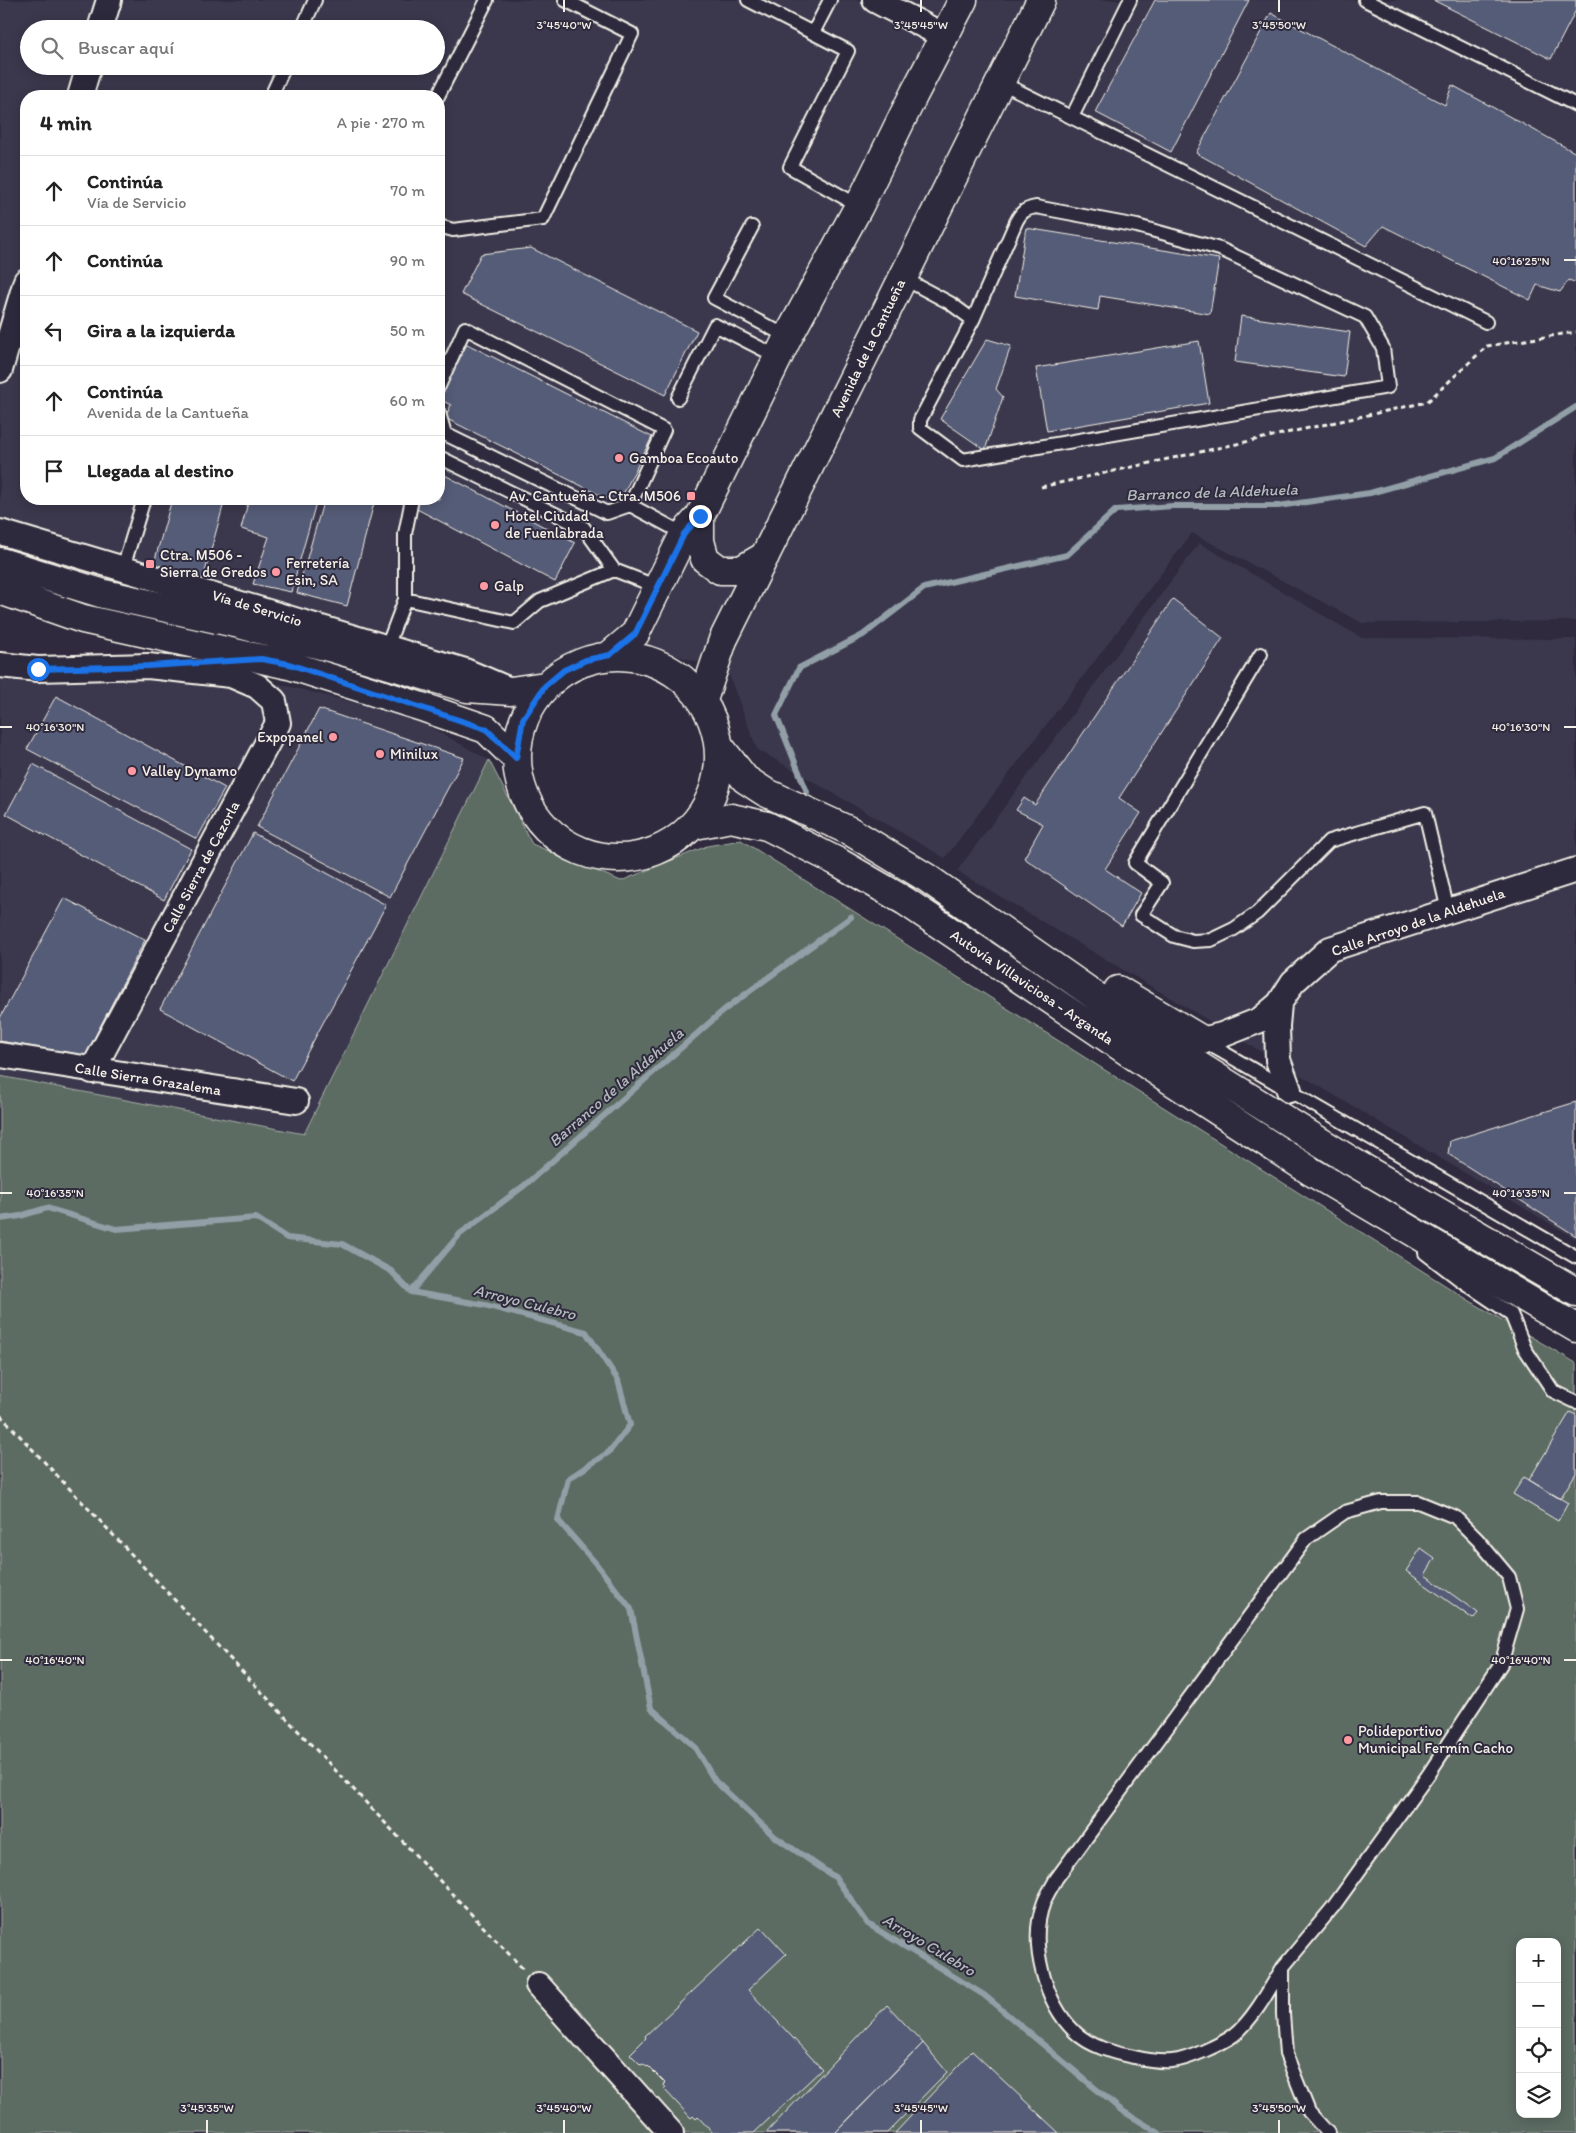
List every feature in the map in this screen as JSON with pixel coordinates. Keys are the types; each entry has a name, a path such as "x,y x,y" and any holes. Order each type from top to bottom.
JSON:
{"main road":[{"path":"610,655 635,634 783,347 859,206 963,0"},
{"name":"Avenida de la Cantueña","path":"703,700 723,640 1041,0"},
{"path":"692,525 700,541 705,559 720,570 741,570 765,556"},
{"path":"0,562 104,594 235,622 336,649 467,688 512,691 545,686"},
{"path":"0,590 83,619 289,664 486,729 516,758"},
{"path":"610,655 646,658 678,674 703,700 715,723 720,748 716,789 695,825 662,849 623,859 582,853 548,831 525,798 516,758 523,719 545,686 564,670 586,660 610,655"},
{"path":"720,748 744,779 765,792 850,831 927,878 1178,1053 1350,1160 1576,1292"},
{"name":"Autovía Villaviciosa - Arganda","path":"695,825 731,818 767,826 838,862 905,901 1161,1074 1354,1198 1576,1328"},
{"path":"1005,933 1052,948 1202,1040"}],"street":[{"path":"103,20 109,0"},
{"path":"875,0 944,36"},
{"path":"82,90 86,75"},
{"path":"0,370 20,302"},
{"name":"Vía de Servicio","path":"5,530 123,568 465,670 512,691"},
{"path":"0,665 38,669 148,666"},
{"name":"Calle Sierra de Cazorla","path":"92,1070 278,723 274,701 257,686 231,675 148,666"},
{"name":"Calle Arroyo de la Aldehuela","path":"1202,1040 1222,1035 1260,1020 1279,1004 1294,982 1330,949 1576,870"},
{"name":"Calle Arroyo de la Aldehuela","path":"1279,1004 1277,1026 1278,1060 1289,1090"},
{"name":"Calle Sierra Grazalema","path":"0,1055 296,1101"},
{"path":"538,1985 671,2133"}],"lane":[{"path":"306,20 315,0"},
{"path":"441,90 487,0"},
{"path":"445,228 453,230 543,219 632,34 565,0"},
{"path":"748,0 848,51 790,168 859,206"},
{"path":"814,33 830,0"},
{"path":"1072,117 1130,0"},
{"path":"1365,0 1576,105"},
{"path":"274,90 281,75"},
{"path":"1000,82 1486,322"},
{"path":"1036,207 1137,226 1220,249 1365,317 1383,348 1388,387 963,460 920,428 920,420 973,320 1020,213 1028,208 1036,207"},
{"path":"752,227 714,298 783,347"},
{"path":"903,278 950,304 973,320"},
{"path":"678,398 715,325 783,347"},
{"path":"445,373 465,328 664,430 630,505"},
{"path":"445,434 607,513 630,505 692,525"},
{"path":"445,460 584,528 614,570 658,587"},
{"path":"123,568 142,505"},
{"path":"388,647 406,599 405,534 411,505"},
{"path":"406,599 514,623 540,601 614,570"},
{"path":"1261,654 1135,863 1162,883 1141,915 1174,936 1193,941 1211,940 1234,929 1257,913 1330,842 1425,813 1448,911"},
{"path":"148,666 261,659"},
{"path":"1202,1040 1576,1257"},
{"path":"1354,1198 1459,1279 1511,1314 1526,1349 1553,1391 1576,1402"},
{"path":"1283,1967 1260,2004 1236,2034 1218,2046 1174,2061 1150,2060 1113,2053 1077,2034 1056,2010 1042,1975 1037,1936 1043,1903 1056,1879 1306,1539 1345,1512 1381,1502 1418,1502 1456,1516 1509,1577 1517,1609 1511,1635 1501,1664 1428,1776 1332,1907 1283,1967 1283,2014 1286,2054 1309,2112 1328,2133"}],"path":[{"path":"0,1415 538,1985"}],"shaded area":[{"path":"0,0 1576,0 1576,621 1362,623 1192,533 945,858 757,749 727,670 614,638 526,678 461,674 0,543"},
{"path":"1199,543 1362,638 1576,639 1576,1239 957,871"},
{"path":"232,672 414,718 489,760 304,1134 0,1076 0,679 25,683"}],"green space":[{"path":"489,760 532,844 621,881 707,846 741,840 1470,1301 1576,1363 1576,2133 0,2133 0,1076 304,1134"}],"building":[{"path":"1155,0 1249,0 1171,152 1095,112"},
{"path":"1433,0 1576,0 1576,10 1551,59"},
{"path":"1271,13 1445,105 1452,85 1576,153 1576,283 1569,280 1560,292 1537,285 1530,300 1383,226 1366,246 1196,153"},
{"path":"1026,228 1219,259 1210,314 1100,296 1098,310 1015,296"},
{"path":"531,248 697,331 665,395 461,294 481,254"},
{"path":"1241,316 1350,332 1344,377 1235,362"},
{"path":"987,339 1011,346 996,389 1003,397 985,450 940,419"},
{"path":"1199,341 1209,403 1047,431 1036,368"},
{"path":"467,344 652,437 618,504 445,418 451,405 445,402 445,387"},
{"name":"Hotel Ciudad de Fuenlabrada","path":"445,475 575,543 555,582 415,508 416,505 445,505"},
{"path":"170,505 223,505 202,583 152,570"},
{"path":"247,505 315,505 291,592 253,584 269,537 241,529"},
{"path":"322,505 373,505 347,606 297,593"},
{"path":"1173,599 1223,638 1119,798 1141,813 1105,869 1141,893 1122,926 1024,858 1043,824 1016,810 1024,798 1035,805"},
{"name":"Valley Dynamo","path":"56,696 225,788 197,839 27,749"},
{"path":"319,709 464,758 390,897 257,827"},
{"name":"Valley Dynamo","path":"33,764 191,849 164,900 6,814"},
{"path":"253,833 386,905 292,1081 160,1009"},
{"path":"64,898 145,940 85,1056 0,1041 0,1018"},
{"path":"1576,1102 1576,1236 1448,1154 1450,1141"},
{"path":"1570,1412 1576,1415 1576,1473 1560,1499 1529,1480"},
{"path":"1524,1477 1568,1503 1558,1521 1513,1494"},
{"path":"1421,1548 1435,1558 1425,1575 1478,1613 1473,1619 1406,1571"},
{"path":"761,1927 786,1954 748,1990 822,2069 754,2133 713,2133 698,2117 696,2119 693,2116 691,2118 664,2089 666,2088 663,2084 665,2083 648,2066 641,2065 630,2054 646,2038 645,2036"},
{"path":"887,2005 923,2043 835,2133 766,2133"},
{"path":"923,2043 947,2072 887,2133 835,2133"},
{"path":"972,2051 1059,2133 895,2133"}],"waterway":[{"name":"Barranco de la Aldehuela","path":"807,792 776,715 799,668 863,635 924,588 1067,555 1116,510 1173,506 1278,506 1370,493 1495,458 1576,407"},
{"name":"Barranco de la Aldehuela","path":"411,1292 460,1234 525,1185 724,1010 851,917"},
{"name":"Arroyo Culebro","path":"0,1219 20,1216 47,1208 116,1229 256,1218 287,1238 342,1244 391,1271 411,1292 485,1305 586,1332 618,1380 630,1425 609,1452 568,1479 558,1520 597,1565 631,1609 651,1708 694,1746 715,1781 774,1836 836,1878 868,1924 984,1995 1121,2110 1159,2133"}],"place":[{"name":"Gamboa Ecoauto","path":"619,458"},
{"name":"Av. Cantueña - Ctra. M506","path":"691,496"},
{"name":"Hotel Ciudad de Fuenlabrada","path":"495,525"},
{"name":"Ctra. M506 - Sierra de Gredos","path":"150,564"},
{"name":"Ferretería Esin, SA","path":"276,572"},
{"name":"Galp","path":"484,586"},
{"name":"Expopanel","path":"333,737"},
{"name":"Minilux","path":"380,754"},
{"name":"Valley Dynamo","path":"132,771"},
{"name":"Polideportivo Municipal Fermín Cacho","path":"1348,1740"}],"route":[{"path":"38,669 148,666 261,659 289,664 486,729 516,758 523,719 545,686 564,670 586,660 610,655 635,634 684,534 700,516"}]}
